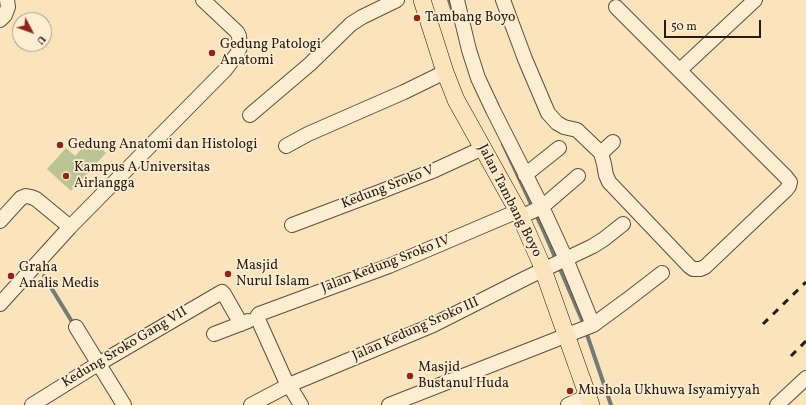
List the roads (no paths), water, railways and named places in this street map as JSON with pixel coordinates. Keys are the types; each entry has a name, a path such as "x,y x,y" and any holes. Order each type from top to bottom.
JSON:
{"main road":[{"name":"Jalan Tambang Boyo","path":"422,0 445,72 456,100 521,215 547,269 570,333 590,401"}],"street":[{"path":"0,20 5,15 8,7 7,0"},
{"path":"0,304 70,227 225,70 237,54 240,47 237,32 202,0"},
{"path":"250,115 310,64 351,24 362,17 398,0"},
{"path":"457,0 469,50 478,78 565,260 590,326"},
{"path":"503,0 525,59 548,113 557,123 564,127 577,130 601,153 609,182 689,266 694,269 700,269 705,267 786,190 790,182 616,6"},
{"path":"680,70 755,0"},
{"path":"286,146 308,134 404,92 445,72"},
{"path":"601,153 613,142"},
{"name":"Kedung Sroko V","path":"292,225 435,170 483,148"},
{"path":"525,175 559,148"},
{"name":"Jalan Kedung Sroko IV","path":"214,334 258,317 260,313 540,208 578,176"},
{"path":"0,222 21,198 26,196 36,199 70,227"},
{"name":"Jalan Kedung Sroko III","path":"250,405 288,385 433,325 593,246 623,224"},
{"path":"389,405 590,326 662,273"},
{"name":"Kedung Sroko Gang VII","path":"32,405 96,365 220,292 224,294 241,324"},
{"path":"258,317 288,385 301,405"},
{"path":"76,327 96,365 124,405"},
{"path":"784,402 806,378"},
{"path":"568,405 590,401"}],"waterway":[{"path":"449,0 455,19"},
{"path":"503,144 545,234 582,320 611,405"},
{"path":"44,276 74,325"}],"railway":[{"path":"763,324 806,282"},
{"path":"791,356 806,341"}],"place":[{"name":"Tambang Boyo","path":"417,18"},
{"name":"Gedung Patologi Anatomi","path":"212,53"},
{"name":"Gedung Anatomi dan Histologi","path":"60,145"},
{"name":"Kampus A Universitas Airlangga","path":"66,176"},
{"name":"Masjid Nurul Islam","path":"228,274"},
{"name":"Graha Analis Medis","path":"11,276"},
{"name":"Masjid Bustanul Huda","path":"410,376"},
{"name":"Mushola Ukhuwa Isyamiyyah","path":"570,391"}]}
